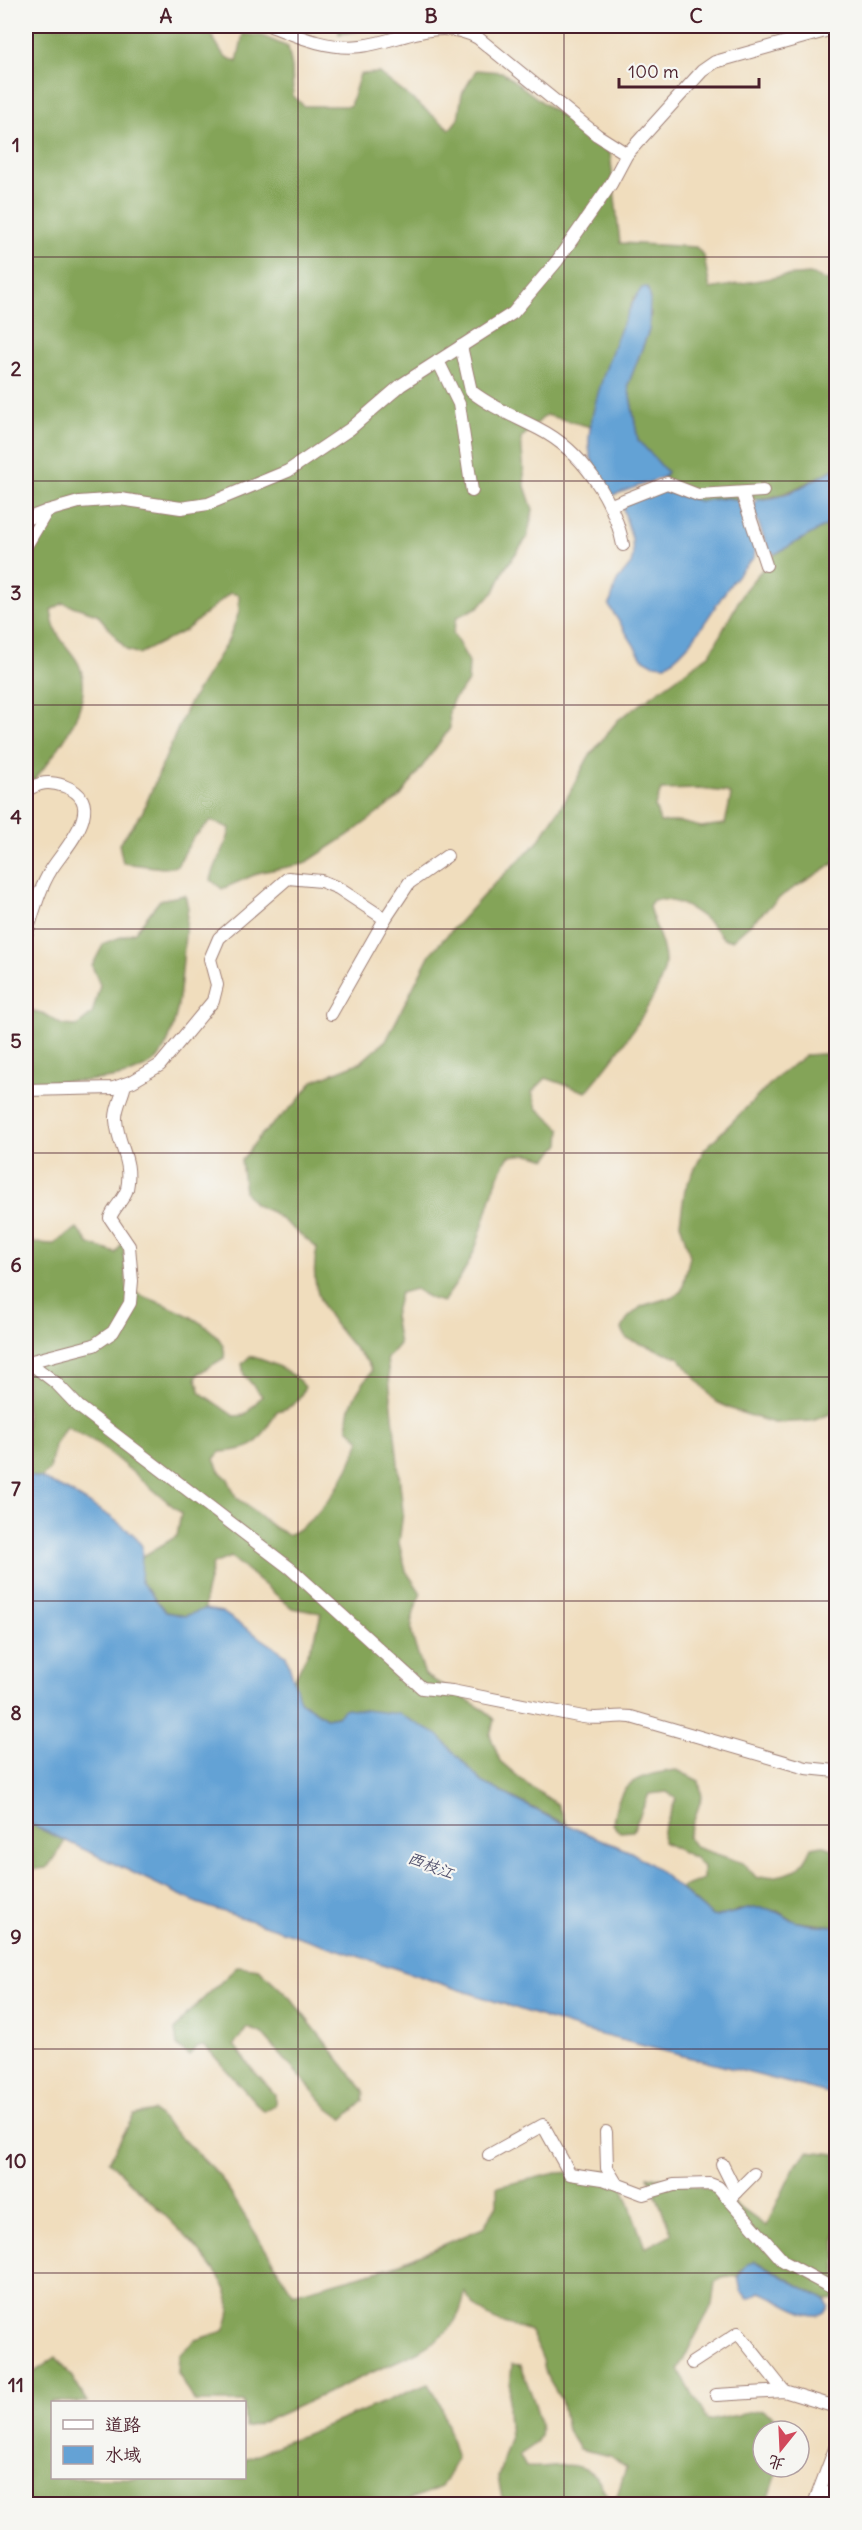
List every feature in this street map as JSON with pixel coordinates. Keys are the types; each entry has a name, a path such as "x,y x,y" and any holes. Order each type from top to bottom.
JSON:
{"street":[{"path":"271,26 299,38 323,44 359,47 420,31 455,27 478,38 580,122 627,154"},
{"path":"26,519 79,502 120,499 181,508 208,504 288,471 350,429 401,385 513,313 557,261 611,184 627,154 702,71 715,62 837,28"},
{"path":"461,346 471,391 557,440 577,458 611,505 619,523 623,545"},
{"path":"438,361 459,404 472,491"},
{"path":"611,505 667,483 698,495 763,491"},
{"path":"742,493 766,565"},
{"path":"26,546 47,511"},
{"path":"26,791 36,784 50,782 69,788 80,798 83,812 78,834 51,870 26,935"},
{"path":"331,1014 385,919 409,883 447,856"},
{"path":"26,1090 114,1088 160,1065 213,1001 217,985 210,959 219,938 288,878 330,885 385,919"},
{"path":"27,1361 94,1345 113,1332 130,1303 132,1281 129,1246 110,1218 126,1192 128,1179 128,1159 116,1121 116,1111 125,1084"},
{"path":"27,1361 56,1383 78,1406 291,1569 422,1688 452,1691 583,1718 600,1720 616,1715 631,1717 806,1768 837,1771"},
{"path":"489,2155 543,2125 570,2174 616,2183 643,2194 674,2185 710,2184 733,2195"},
{"path":"606,2132 607,2168 616,2183"},
{"path":"722,2164 733,2195 784,2262 837,2290"},
{"path":"733,2195 754,2174"},
{"path":"692,2363 738,2332 784,2391"},
{"path":"716,2395 784,2391 837,2407"},
{"path":"814,2505 837,2446"},
{"path":"820,2490 837,2496"}],"green space":[{"path":"26,26 206,26 224,56 237,62 243,34 262,36 288,47 292,67 293,96 304,106 350,106 360,74 379,73 450,129 458,119 462,94 476,70 502,72 610,153 620,243 696,247 704,256 710,289 783,276 810,274 836,284 836,468 785,493 760,499 722,498 697,501 666,491 664,477 667,472 638,440 628,385 649,330 651,312 634,297 611,357 591,427 546,415 521,438 525,486 533,510 527,538 504,570 494,592 478,607 457,617 453,633 469,662 468,682 453,700 449,711 450,728 401,796 350,834 304,864 261,872 222,889 211,880 230,828 211,821 193,838 177,866 163,868 123,863 119,844 142,813 187,707 228,641 239,612 239,595 230,593 186,630 139,654 127,650 97,614 63,603 51,610 57,633 80,667 83,683 82,699 68,733 26,790"},
{"path":"339,26 409,26 394,30 370,29 339,34"},
{"path":"836,520 836,862 784,894 732,940 724,939 702,916 684,905 674,901 653,900 649,906 665,957 665,964 662,978 633,1031 586,1092 546,1078 532,1092 537,1108 561,1129 560,1144 547,1159 529,1154 509,1156 493,1190 472,1256 461,1277 443,1302 432,1299 415,1289 400,1293 394,1316 399,1344 387,1358 403,1512 399,1543 406,1571 421,1593 413,1617 412,1634 425,1675 486,1711 494,1720 490,1735 500,1761 528,1785 557,1804 567,1825 482,1782 460,1760 337,1716 326,1718 300,1701 293,1682 315,1638 321,1613 292,1608 231,1557 213,1564 205,1596 205,1609 185,1616 166,1612 141,1582 140,1558 177,1536 181,1513 99,1444 66,1426 54,1446 50,1469 41,1478 26,1476 26,1231 33,1243 54,1244 77,1228 89,1244 116,1253 123,1242 127,1290 170,1307 203,1324 215,1334 223,1346 224,1358 199,1373 196,1378 201,1393 234,1416 245,1415 262,1396 244,1375 242,1364 250,1356 280,1367 305,1387 298,1400 291,1406 277,1411 261,1437 251,1446 220,1452 214,1459 219,1471 228,1479 236,1497 275,1528 288,1535 312,1519 332,1495 355,1453 360,1440 348,1428 349,1412 354,1398 372,1371 328,1314 317,1292 315,1264 317,1248 272,1212 255,1205 245,1192 241,1161 260,1136 297,1102 313,1081 361,1062 387,1039 430,954 491,887 537,843 568,796 588,758 618,720 710,654 744,591 775,554","holes":["700,789 727,792 731,796 725,824 701,827 680,822 660,822 655,806 661,790"]},
{"path":"185,895 188,908 178,1008 167,1044 158,1058 138,1070 114,1078 26,1082 26,1009 45,1014 62,1025 77,1026 92,1014 100,985 92,966 104,943 135,932 160,900"},
{"path":"836,1053 836,1412 812,1421 774,1423 716,1402 678,1357 627,1339 622,1329 628,1318 642,1306 675,1296 682,1290 690,1256 680,1223 685,1189 704,1150 777,1077 806,1055"},
{"path":"677,1770 699,1781 702,1797 688,1837 695,1847 743,1863 757,1878 784,1875 797,1869 812,1847 822,1845 836,1850 836,1926 796,1922 777,1911 738,1910 724,1917 712,1916 680,1888 703,1879 703,1867 695,1858 663,1842 663,1831 676,1799 667,1792 649,1794 633,1831 620,1832 613,1824 615,1809 625,1789 632,1782 641,1778"},
{"path":"26,1822 65,1841 47,1868 26,1870"},
{"path":"238,1966 259,1969 291,1999 364,2091 363,2101 343,2119 329,2109 261,2033 247,2028 234,2045 275,2094 275,2105 263,2111 205,2046 198,2047 189,2056 177,2046 175,2030 185,2016"},
{"path":"154,2111 220,2176 293,2294 391,2267 483,2228 497,2205 497,2187 556,2173 617,2170 645,2248 672,2234 648,2176 713,2189 766,2226 796,2164 808,2151 836,2154 836,2299 825,2300 760,2263 741,2270 738,2277 726,2276 715,2282 712,2305 678,2369 708,2421 763,2410 777,2419 751,2419 751,2479 775,2479 769,2498 780,2504 503,2504 498,2477 510,2439 508,2410 512,2364 520,2365 534,2400 541,2428 537,2442 519,2455 526,2467 572,2465 580,2467 596,2477 610,2497 617,2496 626,2468 611,2456 579,2449 567,2430 561,2400 546,2375 543,2360 531,2331 493,2319 477,2308 465,2292 455,2321 443,2335 427,2346 259,2424 246,2428 246,2401 194,2401 178,2373 179,2355 195,2340 224,2331 230,2305 221,2280 176,2226 109,2161 134,2115"},
{"path":"56,2357 86,2401 51,2401 51,2479 246,2479 246,2459 428,2384 441,2405 457,2459 441,2487 399,2504 26,2504 26,2378"}],"water":[{"path":"647,287 650,296 649,330 628,385 638,440 667,472 664,477 614,495 608,493 593,465 589,446 590,431 600,388 616,341 634,301 642,288"},
{"path":"836,468 836,520 775,554 768,550 753,507 758,499 778,497"},
{"path":"659,490 699,501 728,498 738,501 755,549 754,558 731,584 702,627 680,654 666,665 653,664 642,658 609,606 617,581 631,564 633,556 632,539 622,505"},
{"name":"西枝江","path":"26,1476 41,1478 70,1492 111,1517 134,1535 142,1546 141,1582 166,1612 185,1616 205,1609 222,1612 286,1655 300,1701 326,1718 337,1716 346,1708 399,1714 438,1735 482,1782 557,1821 631,1852 653,1866 712,1916 763,1908 773,1910 794,1921 812,1925 836,1926 836,2095 582,2030 197,1903 26,1822"},
{"path":"755,2261 825,2300 829,2306 824,2313 816,2315 797,2310 760,2292 748,2299 741,2291 738,2277 748,2263"}]}
